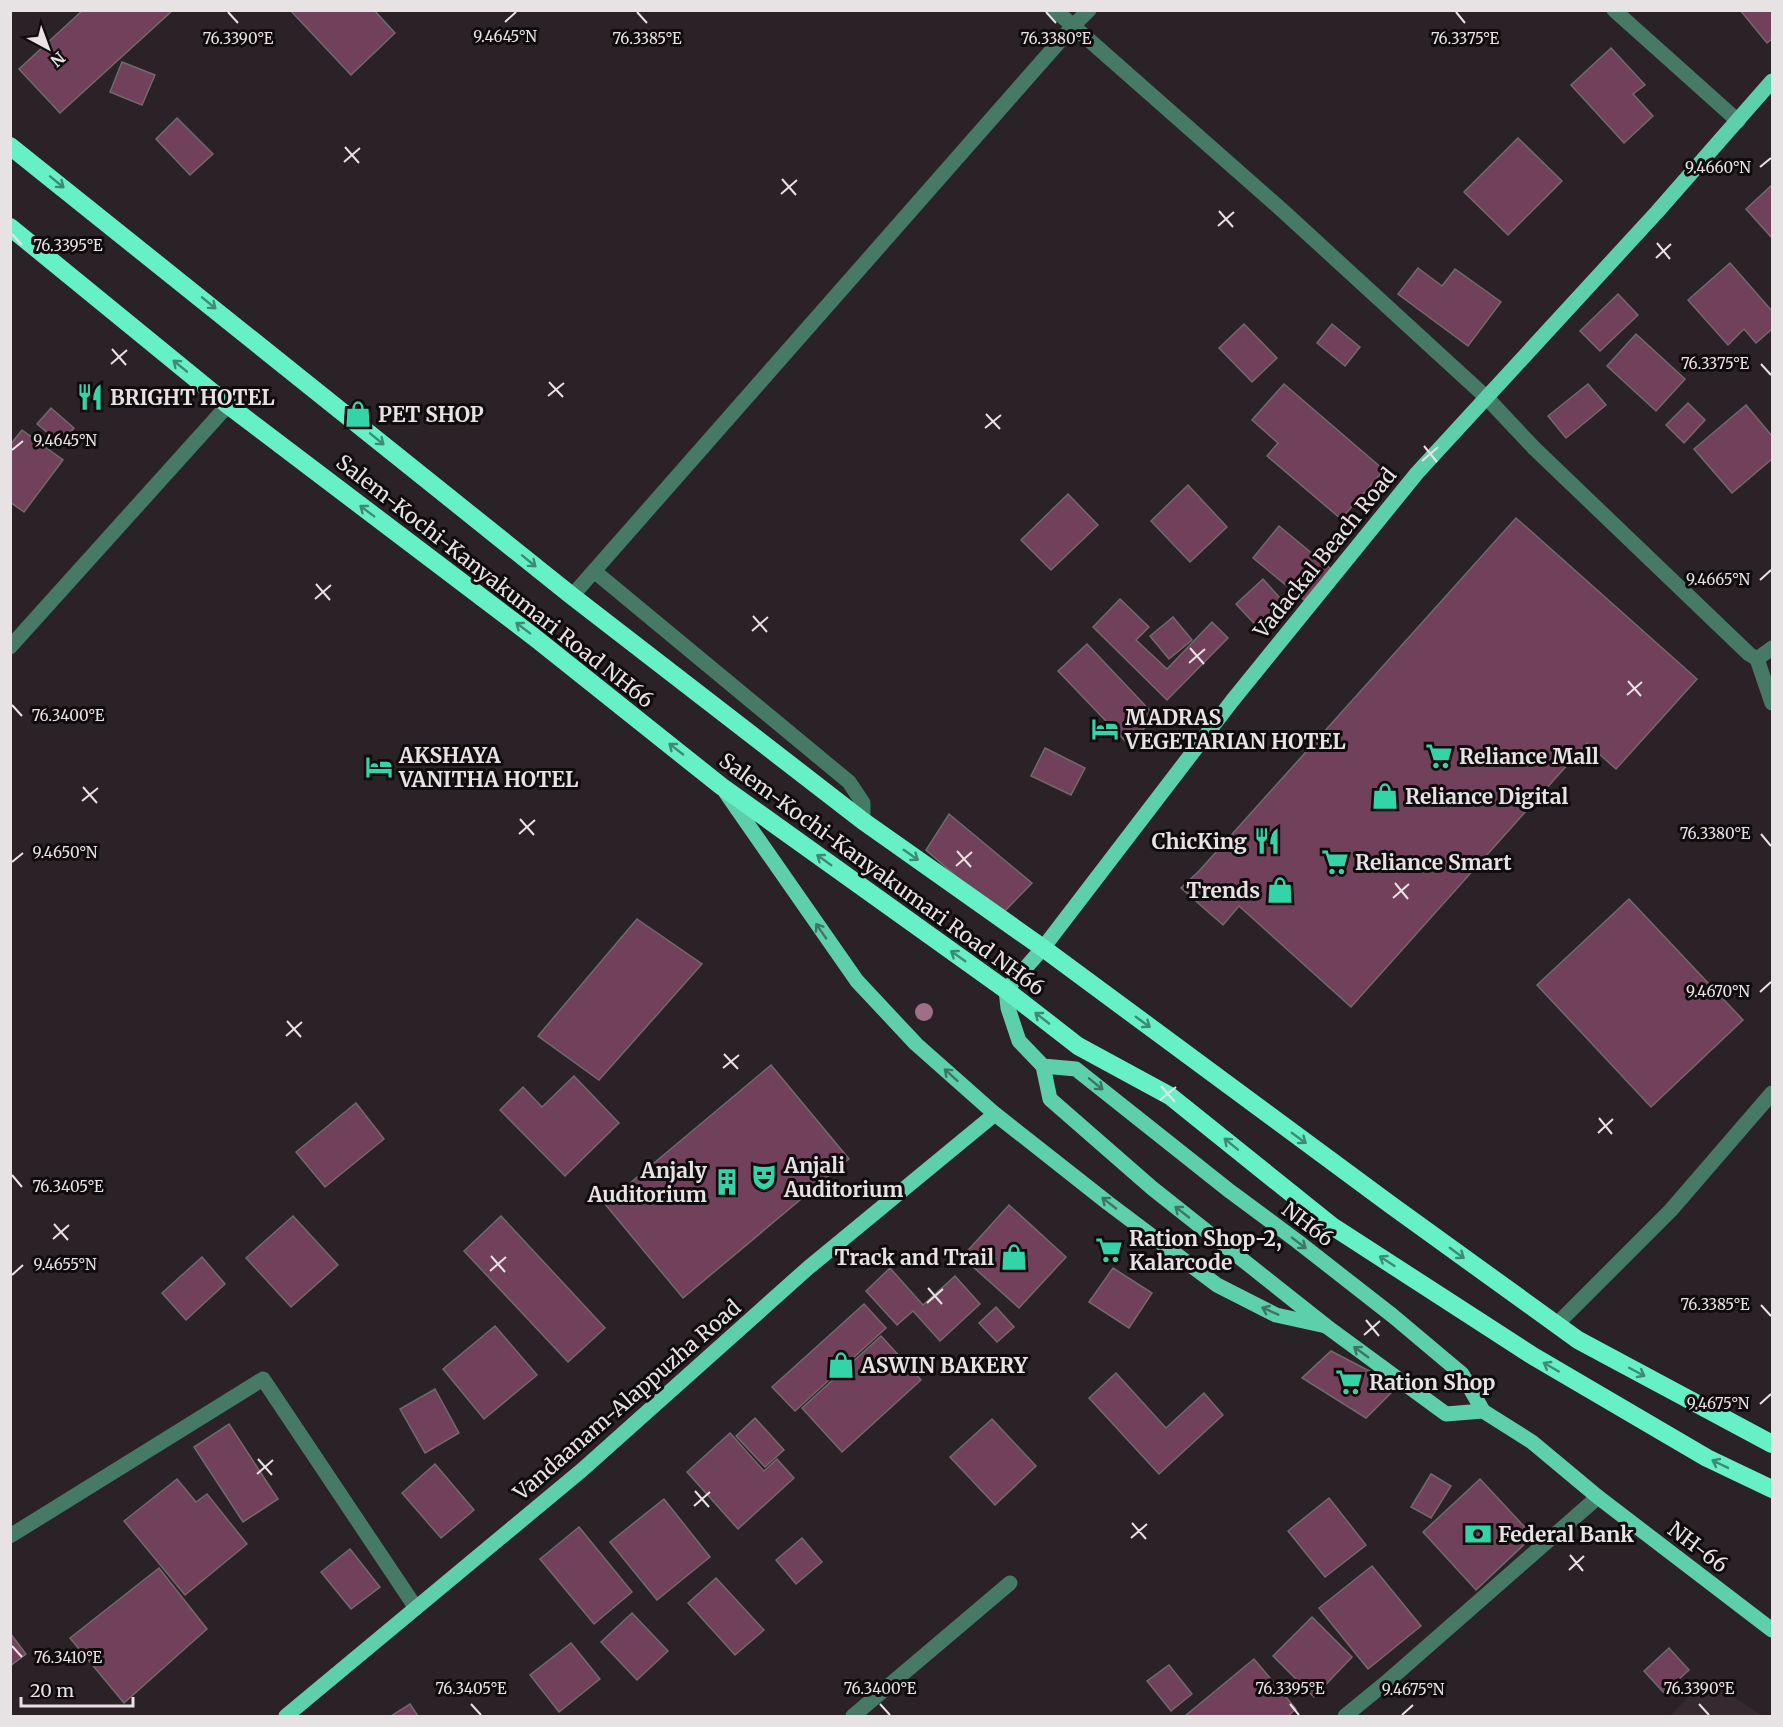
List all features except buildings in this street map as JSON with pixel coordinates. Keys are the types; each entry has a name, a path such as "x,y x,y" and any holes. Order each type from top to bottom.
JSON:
{"highway":[{"path":"10,146 572,596 863,821 1043,948 1556,1325 1578,1340 1773,1444"},
{"name":"Salem-Kochi-Kanyakumari Road NH66","path":"10,227 228,405 534,638 721,786 1006,990 1078,1046 1170,1096 1332,1226 1533,1356 1707,1458 1773,1489"}],"main road":[{"name":"Vadackal Beach Road","path":"1006,990 1043,948 1232,701 1417,472 1657,212 1773,81"},
{"path":"721,786 857,981 916,1044 995,1114 1217,1285 1276,1315 1326,1326"},
{"path":"1006,990 1008,1008 1019,1041 1043,1066 1050,1099 1152,1188 1326,1326 1446,1414 1483,1411"},
{"name":"NH66","path":"1043,1066 1076,1069 1393,1316 1462,1374 1483,1411 1532,1442 1598,1497"},
{"name":"Vandaanam-Alappuzha Road","path":"286,1716 582,1470 808,1268 995,1114"},
{"name":"NH-66","path":"1598,1497 1773,1630"}],"street":[{"path":"1055,10 1283,211 1487,398 1534,448 1749,654 1757,659 1773,703"},
{"path":"572,596 1089,10"},
{"path":"1614,10 1738,121"},
{"path":"10,647 228,405"},
{"path":"594,571 849,782 863,803 863,821"},
{"path":"1757,659 1773,648"},
{"path":"1556,1325 1671,1210 1773,1093"},
{"path":"10,1536 263,1380 416,1608"},
{"path":"1346,1716 1598,1497"},
{"path":"853,1716 1010,1583"}],"shaded area":[{"path":"1706,1679 1763,1716 1670,1716"}],"place":[{"name":"BRIGHT HOTEL","path":"90,397"},
{"name":"PET SHOP","path":"358,414"},
{"name":"MADRAS VEGETARIAN HOTEL","path":"1105,729"},
{"name":"Reliance Mall","path":"1439,756"},
{"name":"AKSHAYA VANITHA HOTEL","path":"379,767"},
{"name":"Reliance Digital","path":"1385,796"},
{"name":"ChicKing","path":"1267,841"},
{"name":"Reliance Smart","path":"1335,862"},
{"name":"Trends","path":"1280,890"},
{"name":"Anjali Auditorium","path":"764,1177"},
{"name":"Anjaly Auditorium","path":"727,1182"},
{"name":"Ration Shop-2, Kalarcode","path":"1109,1250"},
{"name":"Track and Trail","path":"1014,1257"},
{"name":"ASWIN BAKERY","path":"841,1365"},
{"name":"Ration Shop","path":"1349,1382"},
{"name":"Federal Bank","path":"1478,1534"}]}
